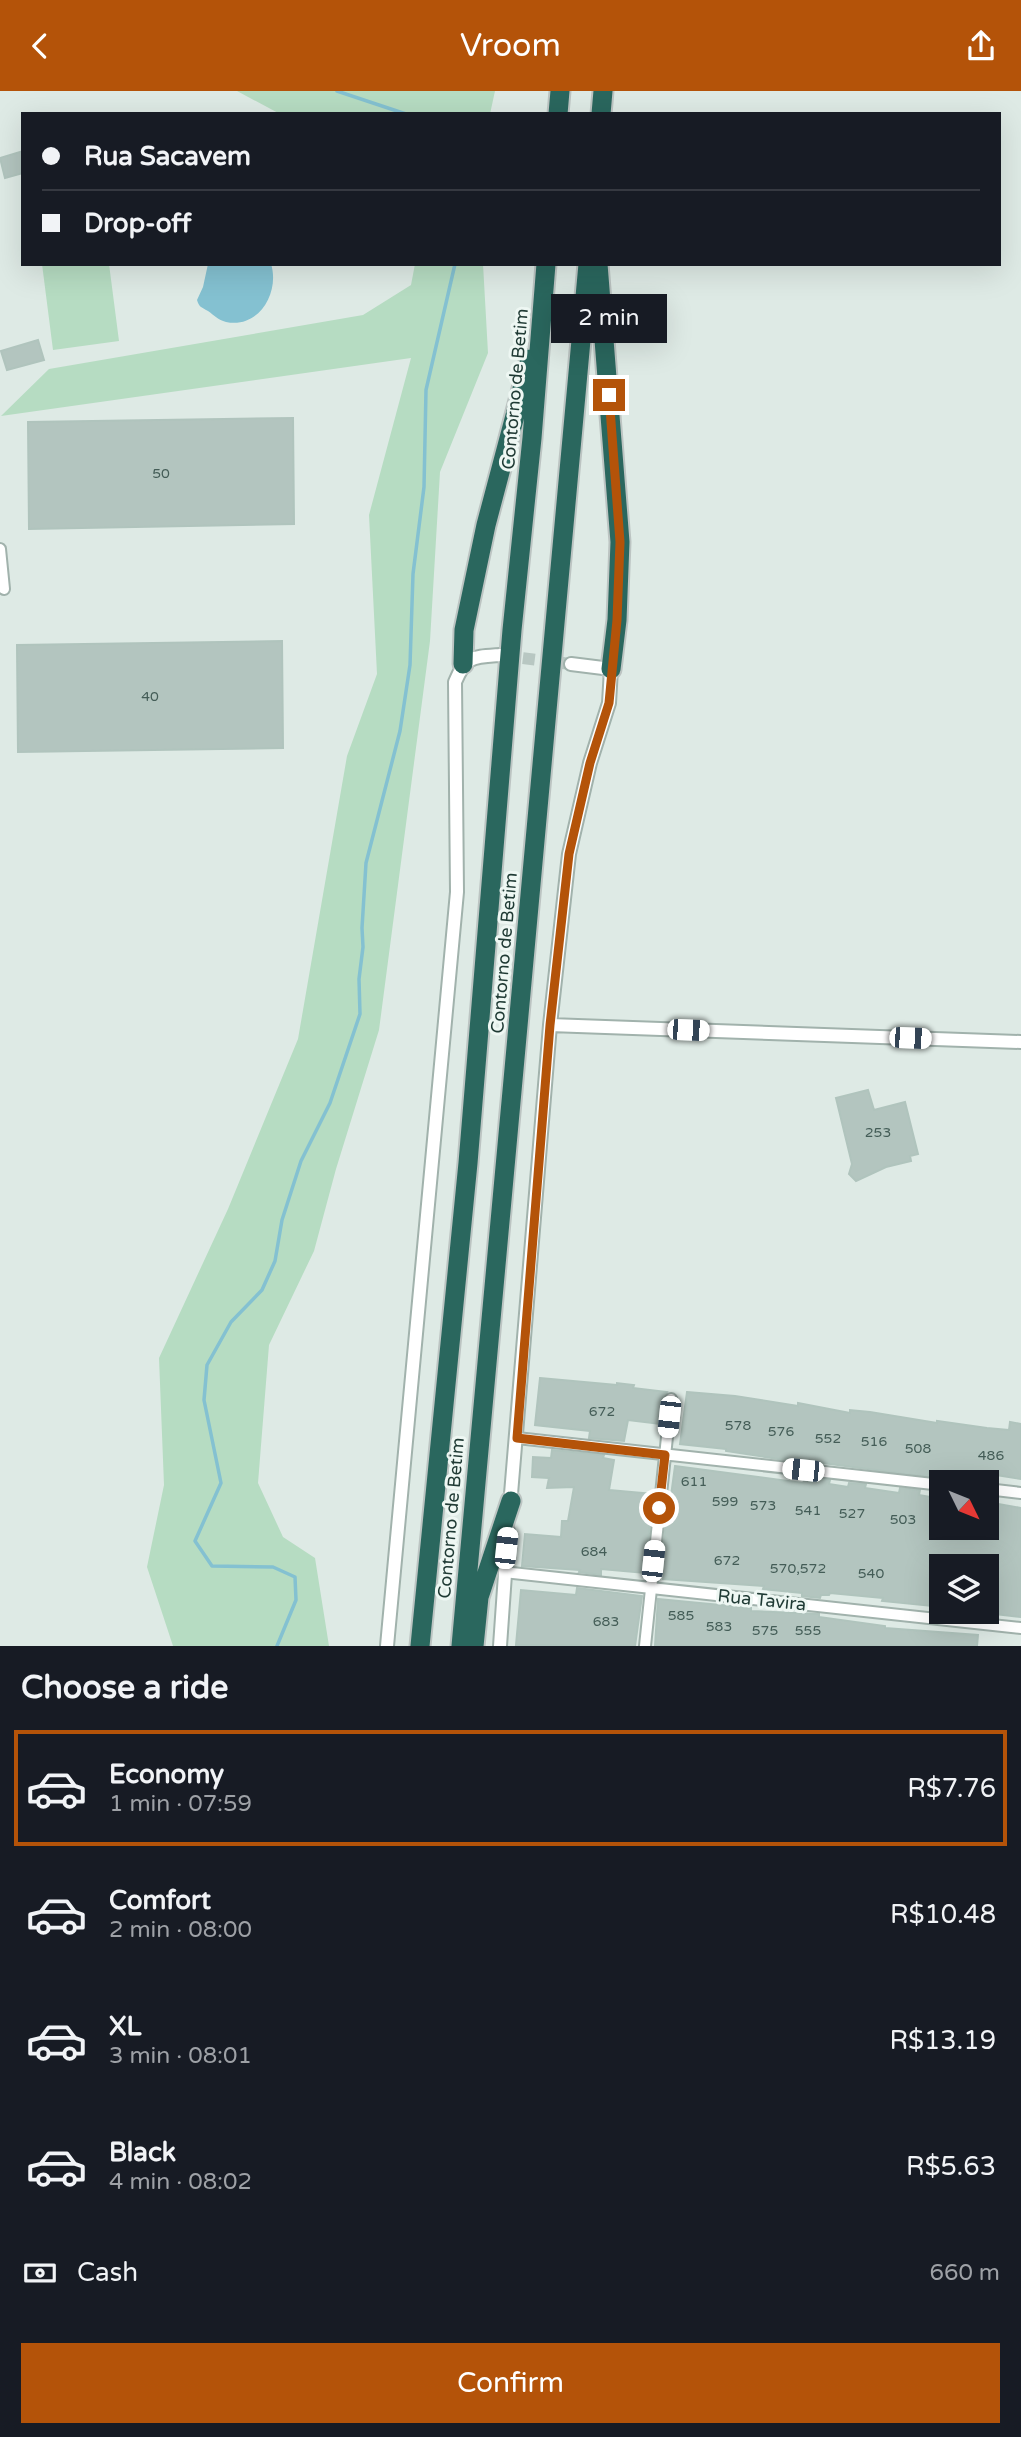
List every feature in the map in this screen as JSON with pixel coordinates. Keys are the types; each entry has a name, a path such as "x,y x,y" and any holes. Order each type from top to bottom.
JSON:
{"highway":[{"path":"558,112 560,91"},
{"path":"601,112 603,91"},
{"name":"Contorno de Betim","path":"420,1646 468,1163 512,630 532,438 546,266"},
{"name":"Contorno de Betim","path":"461,1646 588,266"},
{"path":"598,266 620,542 617,620 611,669"},
{"path":"463,664 464,630 486,525 542,310"},
{"path":"474,1646 481,1590 511,1501"}],"street":[{"path":"0,549 5,589"},
{"path":"387,1646 457,892 455,682 463,664 475,656 500,655"},
{"path":"500,1646 550,1025 569,854 590,763 609,703 611,669 571,664"},
{"path":"550,1025 1021,1042"},
{"path":"645,1646 671,1399"},
{"path":"517,1438 929,1484"},
{"path":"999,1490 1021,1493"},
{"name":"Rua Tavira","path":"504,1572 1021,1628"}],"green space":[{"path":"237,91 495,91 490,112 276,112"},
{"path":"42,266 109,266 119,341 53,350"},
{"path":"415,266 483,266 488,353 440,472 430,641 379,1030 314,1251 269,1345 258,1483 283,1537 315,1558 329,1646 173,1646 147,1567 164,1485 159,1358 228,1209 298,1039 347,756 377,674 369,515 411,358 1,416 49,369 363,315 411,285"}],"water":[{"path":"208,266 271,266 273,275 269,297 257,314 248,320 226,322 201,307 197,300"}],"building":[{"path":"21,152 21,174 5,178 0,158"},
{"path":"38,340 44,360 7,370 1,351"},
{"path":"293,418 294,524 29,529 28,422"},
{"path":"282,641 283,748 18,752 17,645"},
{"path":"868,1090 874,1110 905,1102 918,1154 910,1156 911,1161 886,1167 856,1181 849,1174 852,1164 836,1098"},
{"path":"540,1378 617,1383 667,1392 663,1398 660,1424 628,1420 624,1441 589,1438 590,1431 535,1425"},
{"path":"687,1392 798,1406 798,1403 850,1413 850,1410 870,1412 987,1428 1009,1430 1010,1422 1021,1424 1021,1479 999,1475 999,1470 929,1470 929,1477 680,1444"},
{"path":"552,1450 604,1455 603,1458 614,1460 609,1490 653,1494 645,1573 601,1569 601,1575 579,1572 580,1570 522,1566 525,1534 561,1537 562,1521 568,1521 574,1487 547,1488 549,1478 532,1477 533,1457 551,1458"},
{"path":"675,1466 803,1483 812,1482 813,1479 830,1480 829,1484 848,1487 849,1483 866,1484 865,1488 899,1493 900,1488 920,1490 919,1495 929,1497 929,1540 999,1540 999,1504 1021,1508 1021,1617 999,1614 999,1554 929,1554 929,1606 830,1593 821,1595 820,1598 802,1596 802,1593 763,1589 764,1586 663,1579 664,1574 660,1574"},
{"path":"577,1588 642,1596 635,1646 516,1645 521,1590 576,1595"},
{"path":"658,1599 751,1608 751,1611 819,1614 819,1617 885,1628 978,1635 977,1646 655,1646"}],"waterway":[{"path":"337,91 400,112"},
{"path":"277,1646 296,1600 295,1577 273,1567 212,1566 195,1541 221,1483 204,1400 207,1365 231,1322 262,1290 275,1261 282,1220 301,1161 330,1103 360,1014 359,979 366,863 400,731 410,665 413,574 424,487 426,390 455,266"}],"tunnel":[{"path":"505,656 571,664"}],"route":[{"path":"609,395 620,542 617,620 609,681 609,703 590,763 569,854 550,1025 517,1438 665,1455 659,1508"}]}
